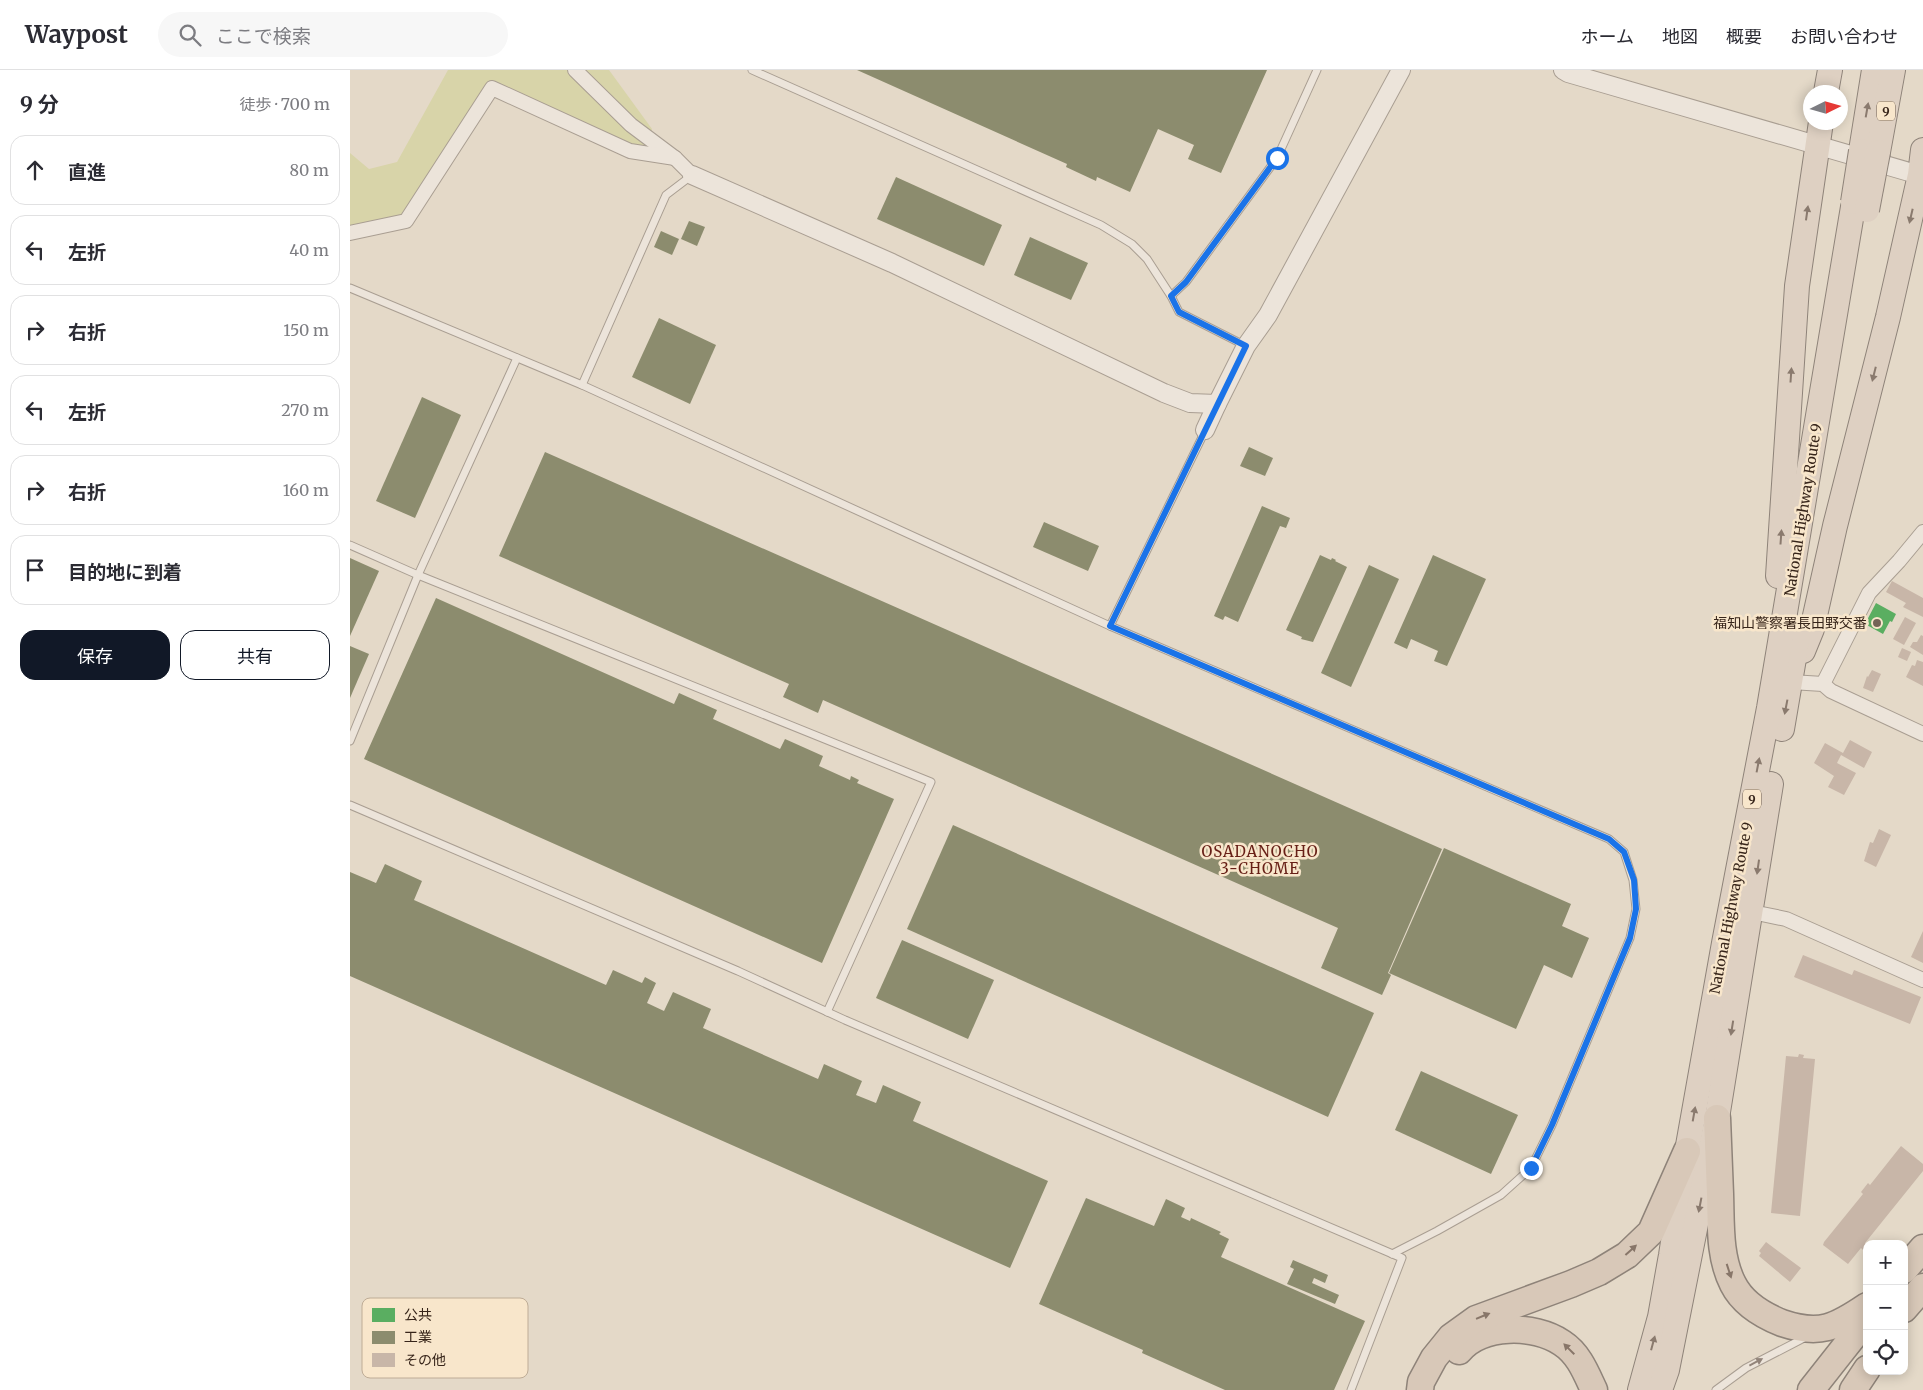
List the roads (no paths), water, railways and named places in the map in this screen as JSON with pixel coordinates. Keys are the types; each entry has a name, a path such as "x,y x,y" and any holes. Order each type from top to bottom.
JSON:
{"highway":[{"path":"1827,85 1830,70"},
{"name":"National Highway Route 9","path":"1660,1390 1667,1370 1717,1118 1752,912 1766,811 1791,682 1869,151 1874,70"},
{"name":"National Highway Route 9","path":"1869,151 1893,70"},
{"path":"1770,708 1797,286 1819,130"},
{"path":"1791,682 1812,629 1835,526 1922,175 1923,150"},
{"name":"National Highway Route 9","path":"1640,1390 1660,1317 1724,943 1770,708 1860,208"},
{"path":"1717,1118 1722,1251 1733,1284 1750,1306 1770,1318 1792,1326 1824,1329 1844,1322 1863,1309"},
{"path":"1420,1390 1421,1382 1434,1358 1451,1337 1476,1319 1571,1284 1599,1272 1627,1255 1651,1232 1687,1151"},
{"path":"1811,1390 1863,1324"},
{"path":"1437,1390 1445,1368 1462,1348 1486,1333 1516,1329 1542,1333 1563,1343 1581,1362 1594,1390"},
{"path":"1828,1390 1863,1351"},
{"path":"1853,1390 1863,1374"}],"street":[{"path":"575,70 630,125 675,158 692,174 892,263 1190,404 1217,404"},
{"path":"1205,430 1246,346 1268,315 1401,70"},
{"path":"1563,70 1816,146 1922,175"},
{"path":"350,233 406,221 492,88 630,151 675,158"},
{"path":"1823,684 1869,593 1923,532"},
{"path":"1791,682 1823,684 1832,691 1923,734"},
{"path":"1752,912 1786,920 1923,980"}],"lane":[{"path":"752,70 1101,225 1132,244 1147,259 1179,312 1246,346"},
{"path":"1171,296 1186,282 1277,158 1317,70"},
{"path":"582,386 666,195 692,174"},
{"path":"350,288 582,386 1110,626 1609,839 1624,852 1634,880 1636,909 1630,938 1552,1125 1531,1168 1501,1195 1392,1254"},
{"path":"350,741 418,575 517,358"},
{"path":"1110,626 1205,430"},
{"path":"350,545 418,575 931,782 827,1012"},
{"path":"350,805 1402,1258 1351,1390"},
{"path":"1716,1390 1746,1368 1824,1329"}],"place":[{"name":"福知山警察署長田野交番","path":"1877,623"}],"district":[{"name":"OSADANOCHO 3-CHOME","path":"1260,860"}]}
